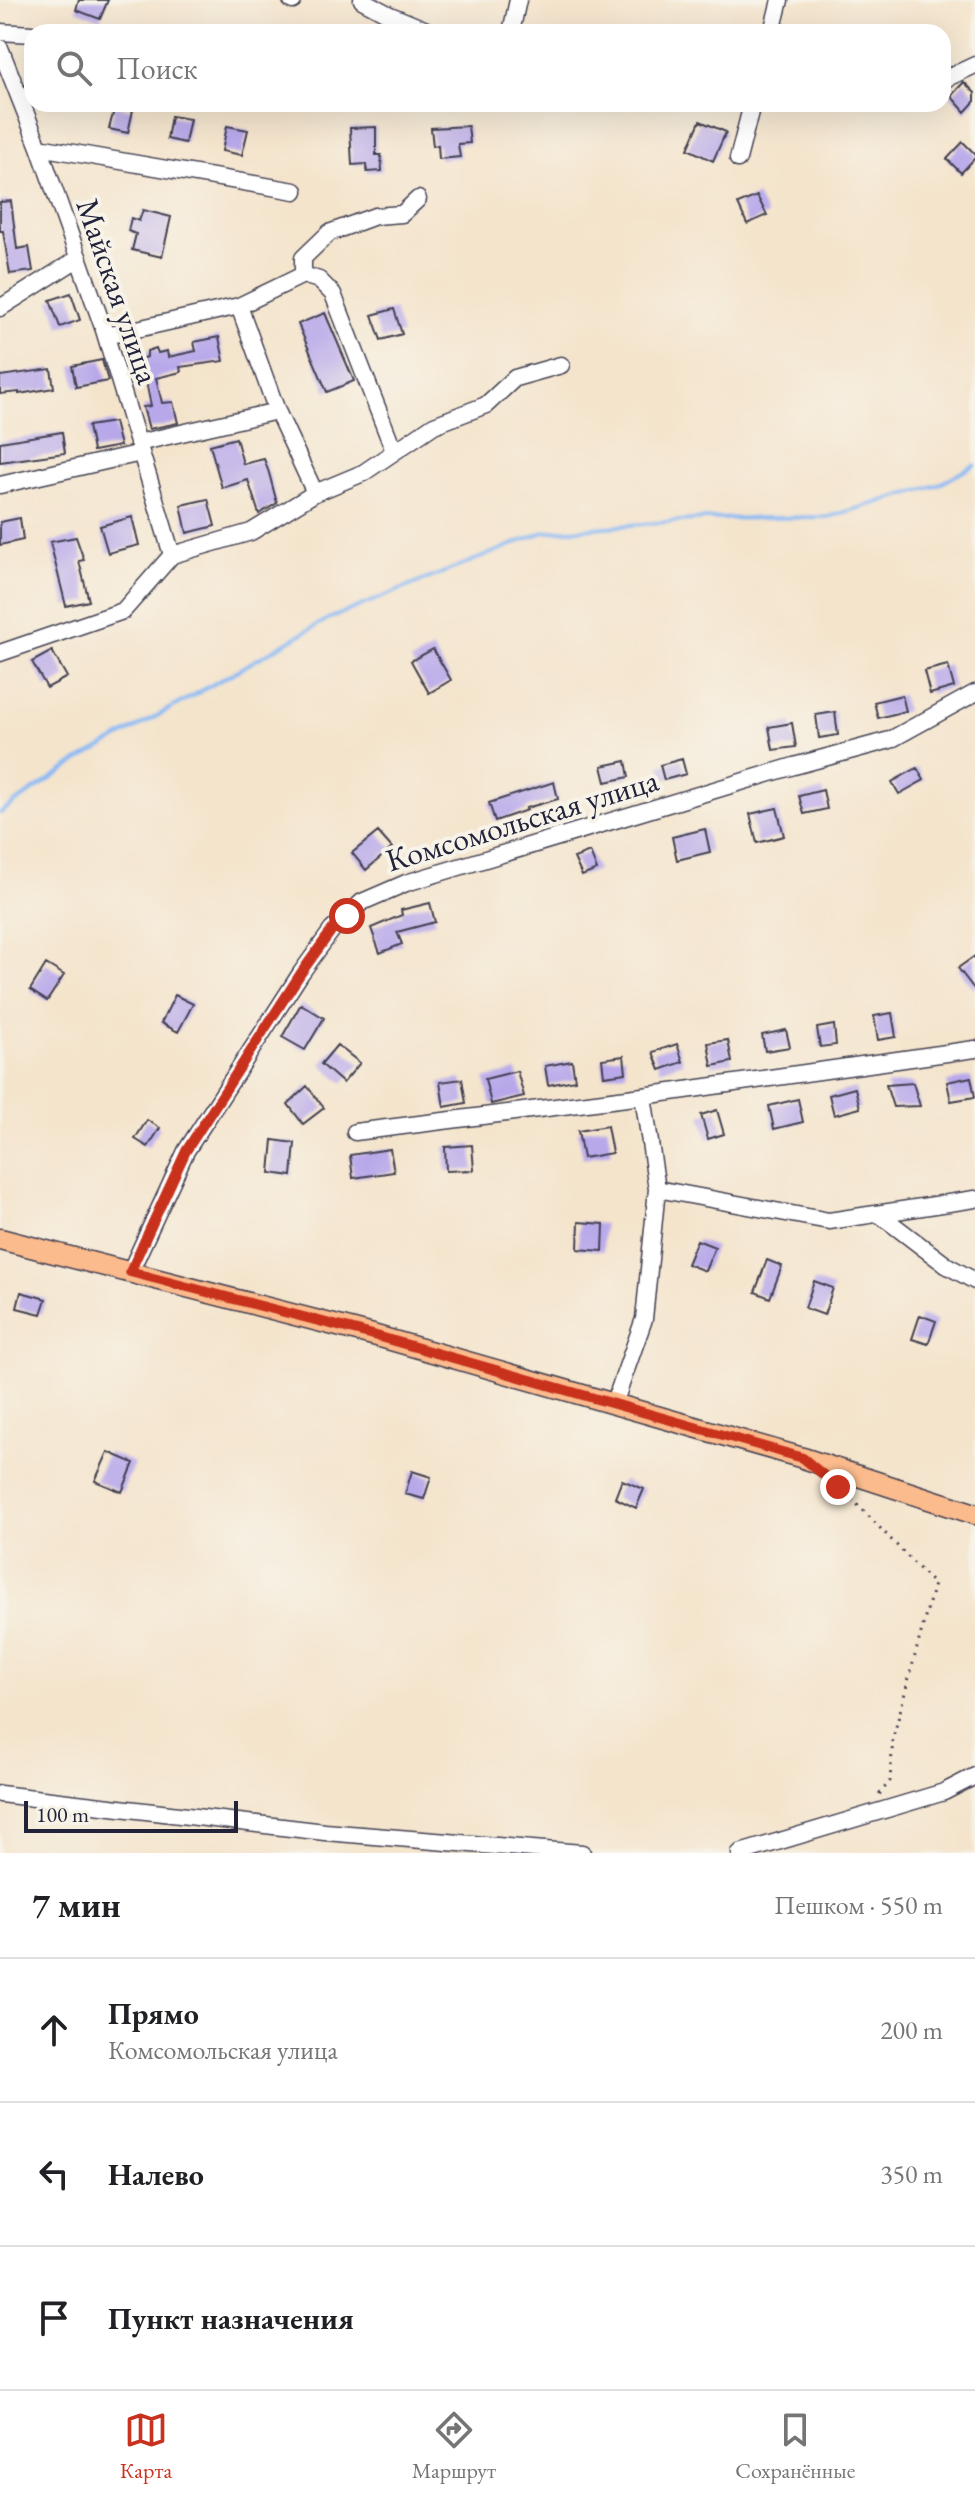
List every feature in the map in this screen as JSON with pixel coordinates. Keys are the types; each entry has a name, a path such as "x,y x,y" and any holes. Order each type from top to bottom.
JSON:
{"main road":[{"path":"0,1239 373,1335 803,1458 975,1514"}],"street":[{"path":"362,0 402,24"},
{"path":"513,24 518,0"},
{"path":"774,24 780,0"},
{"path":"0,32 24,34"},
{"name":"Майская улица","path":"0,48 24,109"},
{"path":"951,76 975,65"},
{"name":"Майская улица","path":"25,112 106,336 172,555"},
{"path":"738,159 750,112"},
{"path":"39,147 295,191"},
{"path":"303,275 303,258 329,233 375,216 402,214 418,199"},
{"path":"0,308 79,258"},
{"path":"106,336 239,306 303,275 319,280 333,294 394,451"},
{"path":"239,306 277,411 315,493"},
{"path":"0,653 123,611 172,555 251,532 315,493 363,473 434,425 486,405 515,378 561,365"},
{"path":"0,485 277,411"},
{"name":"Комсомольская улица","path":"130,1272 186,1151 301,973 332,930 362,902 421,878 890,740 975,693"},
{"path":"355,1132 643,1096 975,1049"},
{"path":"614,1404 644,1319 657,1189 643,1096"},
{"path":"657,1189 829,1221 975,1199"},
{"path":"879,1214 946,1265 975,1281"},
{"path":"740,1853 944,1792 975,1776"},
{"path":"0,1794 325,1832 582,1853"}],"path":[{"path":"834,1484 934,1584 893,1738 890,1781 862,1817"}],"building":[{"path":"79,0 108,0 100,19 76,10"},
{"path":"964,82 975,93 975,101 965,112 951,96"},
{"path":"113,112 133,112 128,133 109,129"},
{"path":"171,116 190,119 185,143 167,139"},
{"path":"700,121 726,132 713,161 688,149"},
{"path":"227,126 248,130 242,155 222,151"},
{"path":"468,126 470,143 458,144 460,157 439,159 438,145 433,146 431,128"},
{"path":"376,127 376,155 381,155 382,171 367,172 366,164 352,165 350,128"},
{"path":"963,142 975,158 961,173 947,159"},
{"path":"757,196 767,215 747,224 738,204"},
{"path":"11,201 17,249 29,247 33,271 10,274 3,231 0,231 0,202"},
{"path":"143,210 171,217 162,257 132,250 136,234 128,231 131,218 139,221"},
{"path":"71,293 80,320 60,327 50,300"},
{"path":"394,309 402,334 381,340 372,315"},
{"path":"325,313 354,381 327,392 298,324"},
{"path":"219,337 224,361 180,367 181,372 156,378 162,403 173,402 178,423 149,429 143,407 151,406 138,360 147,357 147,351 156,348 158,353 167,351 168,357 196,351 194,342"},
{"path":"102,360 108,381 76,387 72,366"},
{"path":"51,369 54,388 0,394 0,376"},
{"path":"114,422 120,446 93,451 88,426"},
{"path":"62,432 65,453 0,462 0,442"},
{"path":"236,438 243,464 264,459 269,473 277,503 259,514 248,480 222,488 210,445"},
{"path":"208,499 215,526 187,533 181,505"},
{"path":"132,517 139,545 108,553 100,526"},
{"path":"20,518 23,540 0,545 0,522"},
{"path":"76,537 84,560 79,561 89,601 66,606 50,542"},
{"path":"433,649 451,680 429,693 411,661"},
{"path":"52,651 67,677 47,688 32,662"},
{"path":"948,665 954,687 930,694 924,671"},
{"path":"902,695 906,711 878,718 874,702"},
{"path":"835,712 838,735 819,738 816,715"},
{"path":"792,723 796,747 773,750 769,727"},
{"path":"682,759 686,774 664,780 660,765"},
{"path":"626,761 629,777 606,782 602,766"},
{"path":"917,768 924,780 899,794 892,782"},
{"path":"554,782 558,799 495,821 489,803"},
{"path":"823,790 827,809 804,814 799,796"},
{"path":"777,808 784,836 757,843 750,814"},
{"path":"705,829 710,852 677,860 672,837"},
{"path":"378,832 392,848 366,870 352,853"},
{"path":"590,852 597,870 582,876 574,858"},
{"path":"430,903 435,922 397,932 402,944 380,953 371,928 402,915 401,910"},
{"path":"975,956 975,990 958,968"},
{"path":"46,964 64,975 47,1001 30,990"},
{"path":"175,995 193,1004 178,1032 161,1023"},
{"path":"301,1004 324,1018 305,1050 282,1037"},
{"path":"892,1013 896,1037 878,1040 874,1016"},
{"path":"834,1025 836,1045 820,1047 817,1028"},
{"path":"786,1030 790,1047 765,1051 762,1035"},
{"path":"728,1040 732,1062 712,1066 708,1043"},
{"path":"677,1044 683,1062 660,1070 653,1052"},
{"path":"337,1045 360,1063 343,1083 321,1064"},
{"path":"624,1056 626,1073 604,1076 602,1059"},
{"path":"572,1061 575,1080 548,1085 545,1066"},
{"path":"517,1071 524,1096 491,1104 485,1079"},
{"path":"971,1077 975,1097 951,1101 947,1082"},
{"path":"462,1079 466,1103 444,1107 440,1082"},
{"path":"913,1083 920,1106 893,1107 886,1085"},
{"path":"307,1086 324,1108 303,1124 288,1104"},
{"path":"855,1088 860,1108 834,1115 829,1095"},
{"path":"798,1099 803,1122 774,1129 769,1106"},
{"path":"717,1110 724,1134 708,1139 701,1115"},
{"path":"147,1120 160,1128 148,1147 135,1139"},
{"path":"607,1126 612,1153 583,1158 578,1131"},
{"path":"273,1140 295,1143 292,1176 270,1173"},
{"path":"472,1145 474,1170 446,1171 445,1147"},
{"path":"390,1149 394,1172 353,1178 350,1155"},
{"path":"579,1222 604,1224 603,1251 578,1249"},
{"path":"697,1240 715,1247 705,1271 687,1264"},
{"path":"767,1260 782,1266 770,1298 755,1292"},
{"path":"814,1281 833,1288 824,1315 805,1308"},
{"path":"21,1292 46,1299 41,1314 17,1308"},
{"path":"920,1315 936,1321 928,1344 912,1339"},
{"path":"108,1452 134,1463 122,1492 95,1481"},
{"path":"412,1471 431,1477 424,1499 405,1494"},
{"path":"622,1480 644,1489 636,1508 615,1498"}],"waterway":[{"path":"0,813 76,762 328,619 544,532 705,519 828,517 938,485 975,465"}],"route":[{"path":"347,916 332,930 301,973 186,1151 130,1272 373,1335 803,1458 838,1487"}]}
